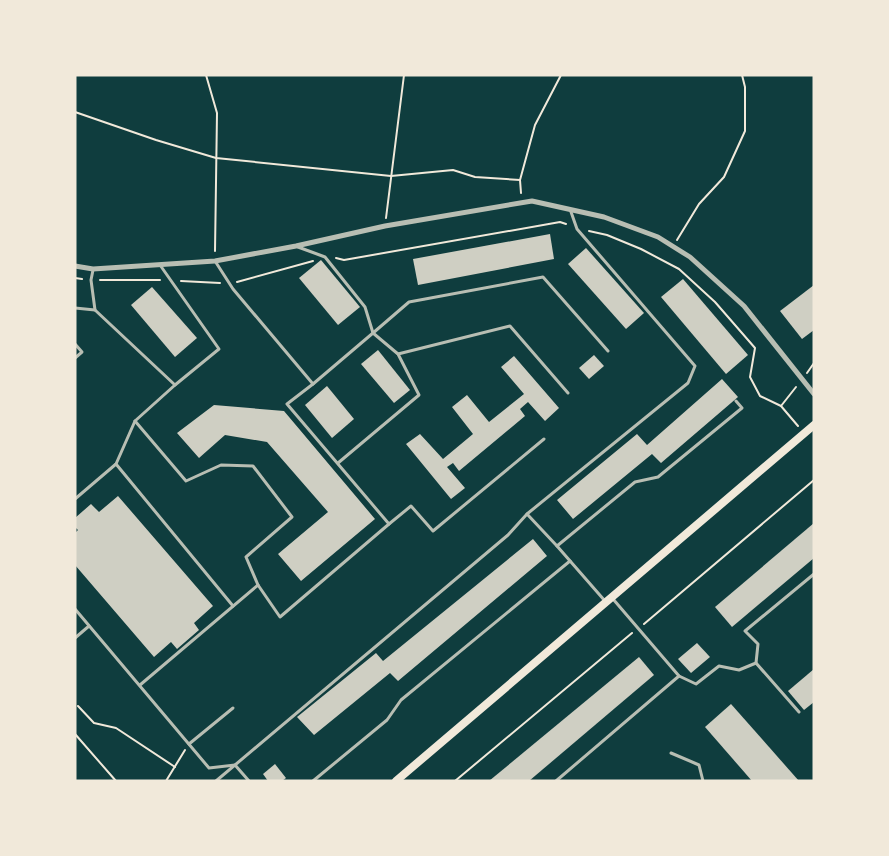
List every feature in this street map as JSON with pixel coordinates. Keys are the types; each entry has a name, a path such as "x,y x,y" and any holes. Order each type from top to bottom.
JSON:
{"main road":[{"path":"396,781 814,425"}],"street":[{"path":"75,266 93,269 215,261 386,226 532,201 604,217 657,237 690,257 744,306 814,394"}],"lane":[{"path":"216,781 508,535 527,514 688,383 695,366 577,229 570,209"},
{"path":"296,246 325,257 365,307 373,333 398,354 419,395 337,463"},
{"path":"215,261 233,289 313,384"},
{"path":"75,499 116,464 135,421 219,349 160,265"},
{"path":"93,269 91,280 95,310"},
{"path":"389,524 287,404 409,302 543,277 608,351"},
{"path":"75,308 95,310 175,385"},
{"path":"398,354 510,326 568,393"},
{"path":"75,344 82,352 75,358"},
{"path":"557,546 635,482 658,477 742,408 736,401"},
{"path":"135,421 186,481 221,465 253,466 292,516 246,557 258,585 280,617 411,506 433,531 544,439"},
{"path":"116,464 233,606"},
{"path":"527,514 679,676 696,684 719,666 739,670 756,663"},
{"path":"313,781 387,720 401,700 570,561"},
{"path":"800,712 756,663 758,644 745,631 814,574"},
{"path":"140,685 258,585"},
{"path":"75,609 208,768 235,765"},
{"path":"75,638 89,626"},
{"path":"556,781 679,676"},
{"path":"189,744 233,708"},
{"path":"671,753 699,765 703,781"},
{"path":"235,765 249,781"}],"path":[{"path":"206,75 216,113 215,261"},
{"path":"386,226 404,75"},
{"path":"522,203 520,180 535,125 561,75"},
{"path":"673,247 699,204 724,177 745,131 745,87 742,75"},
{"path":"75,112 216,158 391,176 453,170 475,177 520,180"},
{"path":"75,278 231,284 325,257 344,260 560,222 577,229 616,238 679,269 716,302 755,348 750,377 759,396 781,406"},
{"path":"78,706 94,723 116,728 175,767"},
{"path":"75,734 116,781"},
{"path":"166,781 189,744"}],"building":[{"path":"550,234 554,259 418,285 413,259"},
{"path":"586,248 644,313 626,329 568,264"},
{"path":"321,260 360,307 338,325 299,278"},
{"path":"683,279 748,355 726,374 661,297"},
{"path":"814,285 814,330 802,339 780,311"},
{"path":"152,287 197,338 175,357 131,305"},
{"path":"378,350 410,390 394,403 361,364"},
{"path":"594,355 604,366 589,379 579,368"},
{"path":"514,356 559,408 545,421 528,402 520,409 525,416 459,471 453,463 447,467 465,488 451,499 406,444 420,434 443,459 473,434 452,407 467,395 489,422 524,394 501,367"},
{"path":"722,379 738,397 661,463 652,454 573,519 557,500 637,434 647,445"},
{"path":"327,386 354,419 332,438 305,405"},
{"path":"214,405 284,411 375,519 301,581 278,554 328,512 267,442 225,435 199,458 177,433"},
{"path":"118,496 213,606 194,623 199,630 177,649 171,642 154,657 75,565 75,533 78,530 75,527 75,518 91,504 99,512"},
{"path":"814,523 814,558 732,627 715,607"},
{"path":"533,539 547,556 398,681 390,673 314,735 297,717 376,653 383,661"},
{"path":"697,643 710,657 691,673 678,659"},
{"path":"639,657 654,675 529,781 489,781"},
{"path":"814,669 814,702 804,710 788,691"},
{"path":"731,704 799,781 752,781 705,727"},
{"path":"275,764 286,778 282,781 268,781 263,774"}]}
